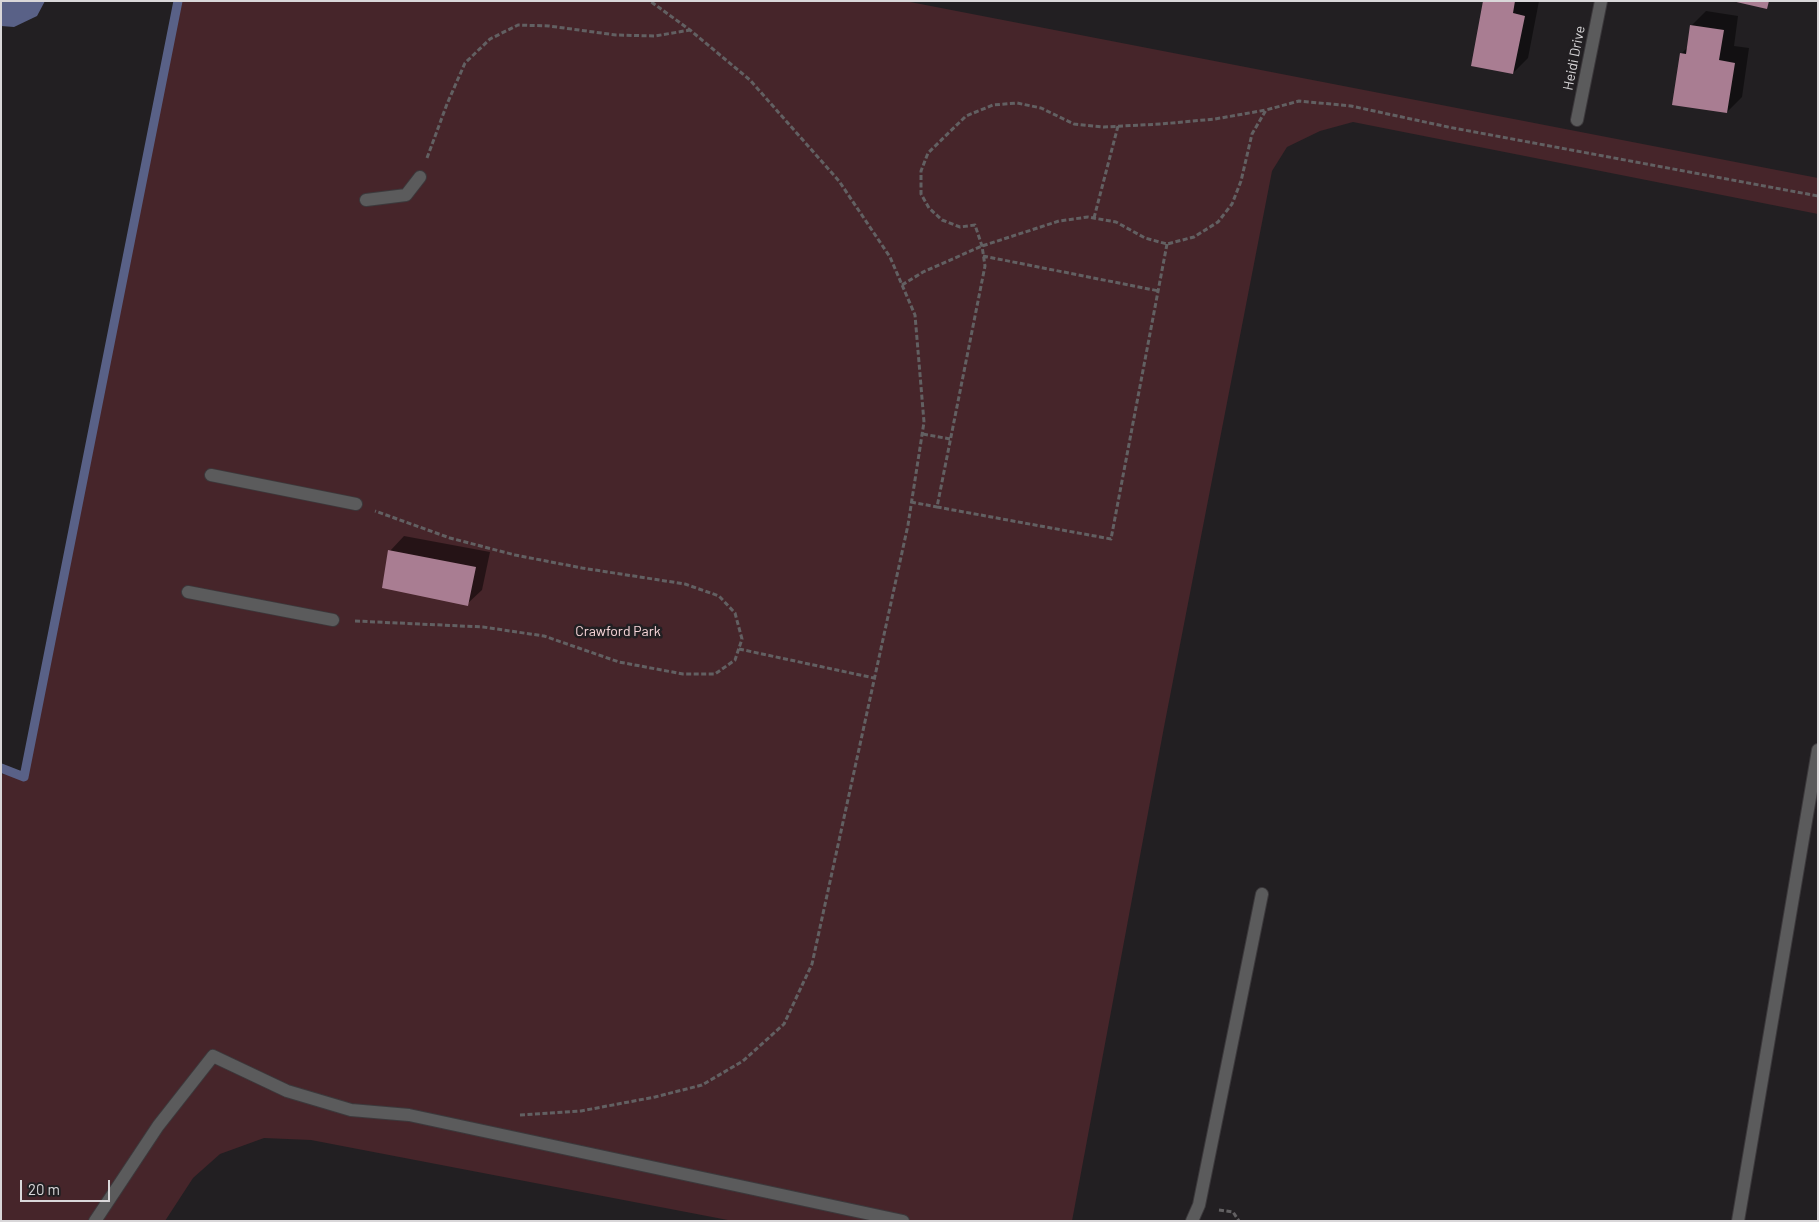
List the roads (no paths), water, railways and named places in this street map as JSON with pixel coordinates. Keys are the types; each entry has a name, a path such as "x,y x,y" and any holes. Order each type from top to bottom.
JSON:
{"street":[{"name":"Heidi Drive","path":"1577,120 1601,1"},
{"path":"366,200 406,195 420,177"},
{"path":"211,475 356,504"},
{"path":"188,592 333,620"},
{"path":"1738,1221 1818,750"},
{"path":"1192,1221 1199,1205 1262,894"},
{"path":"95,1221 158,1126 212,1056 287,1091 350,1110 409,1116 903,1221"}],"water":[{"path":"1,1 45,1 37,16 14,27 1,26"}],"waterway":[{"path":"1,768 24,777 178,1"}],"park label":[{"name":"Crawford Park","path":"618,631"}]}
